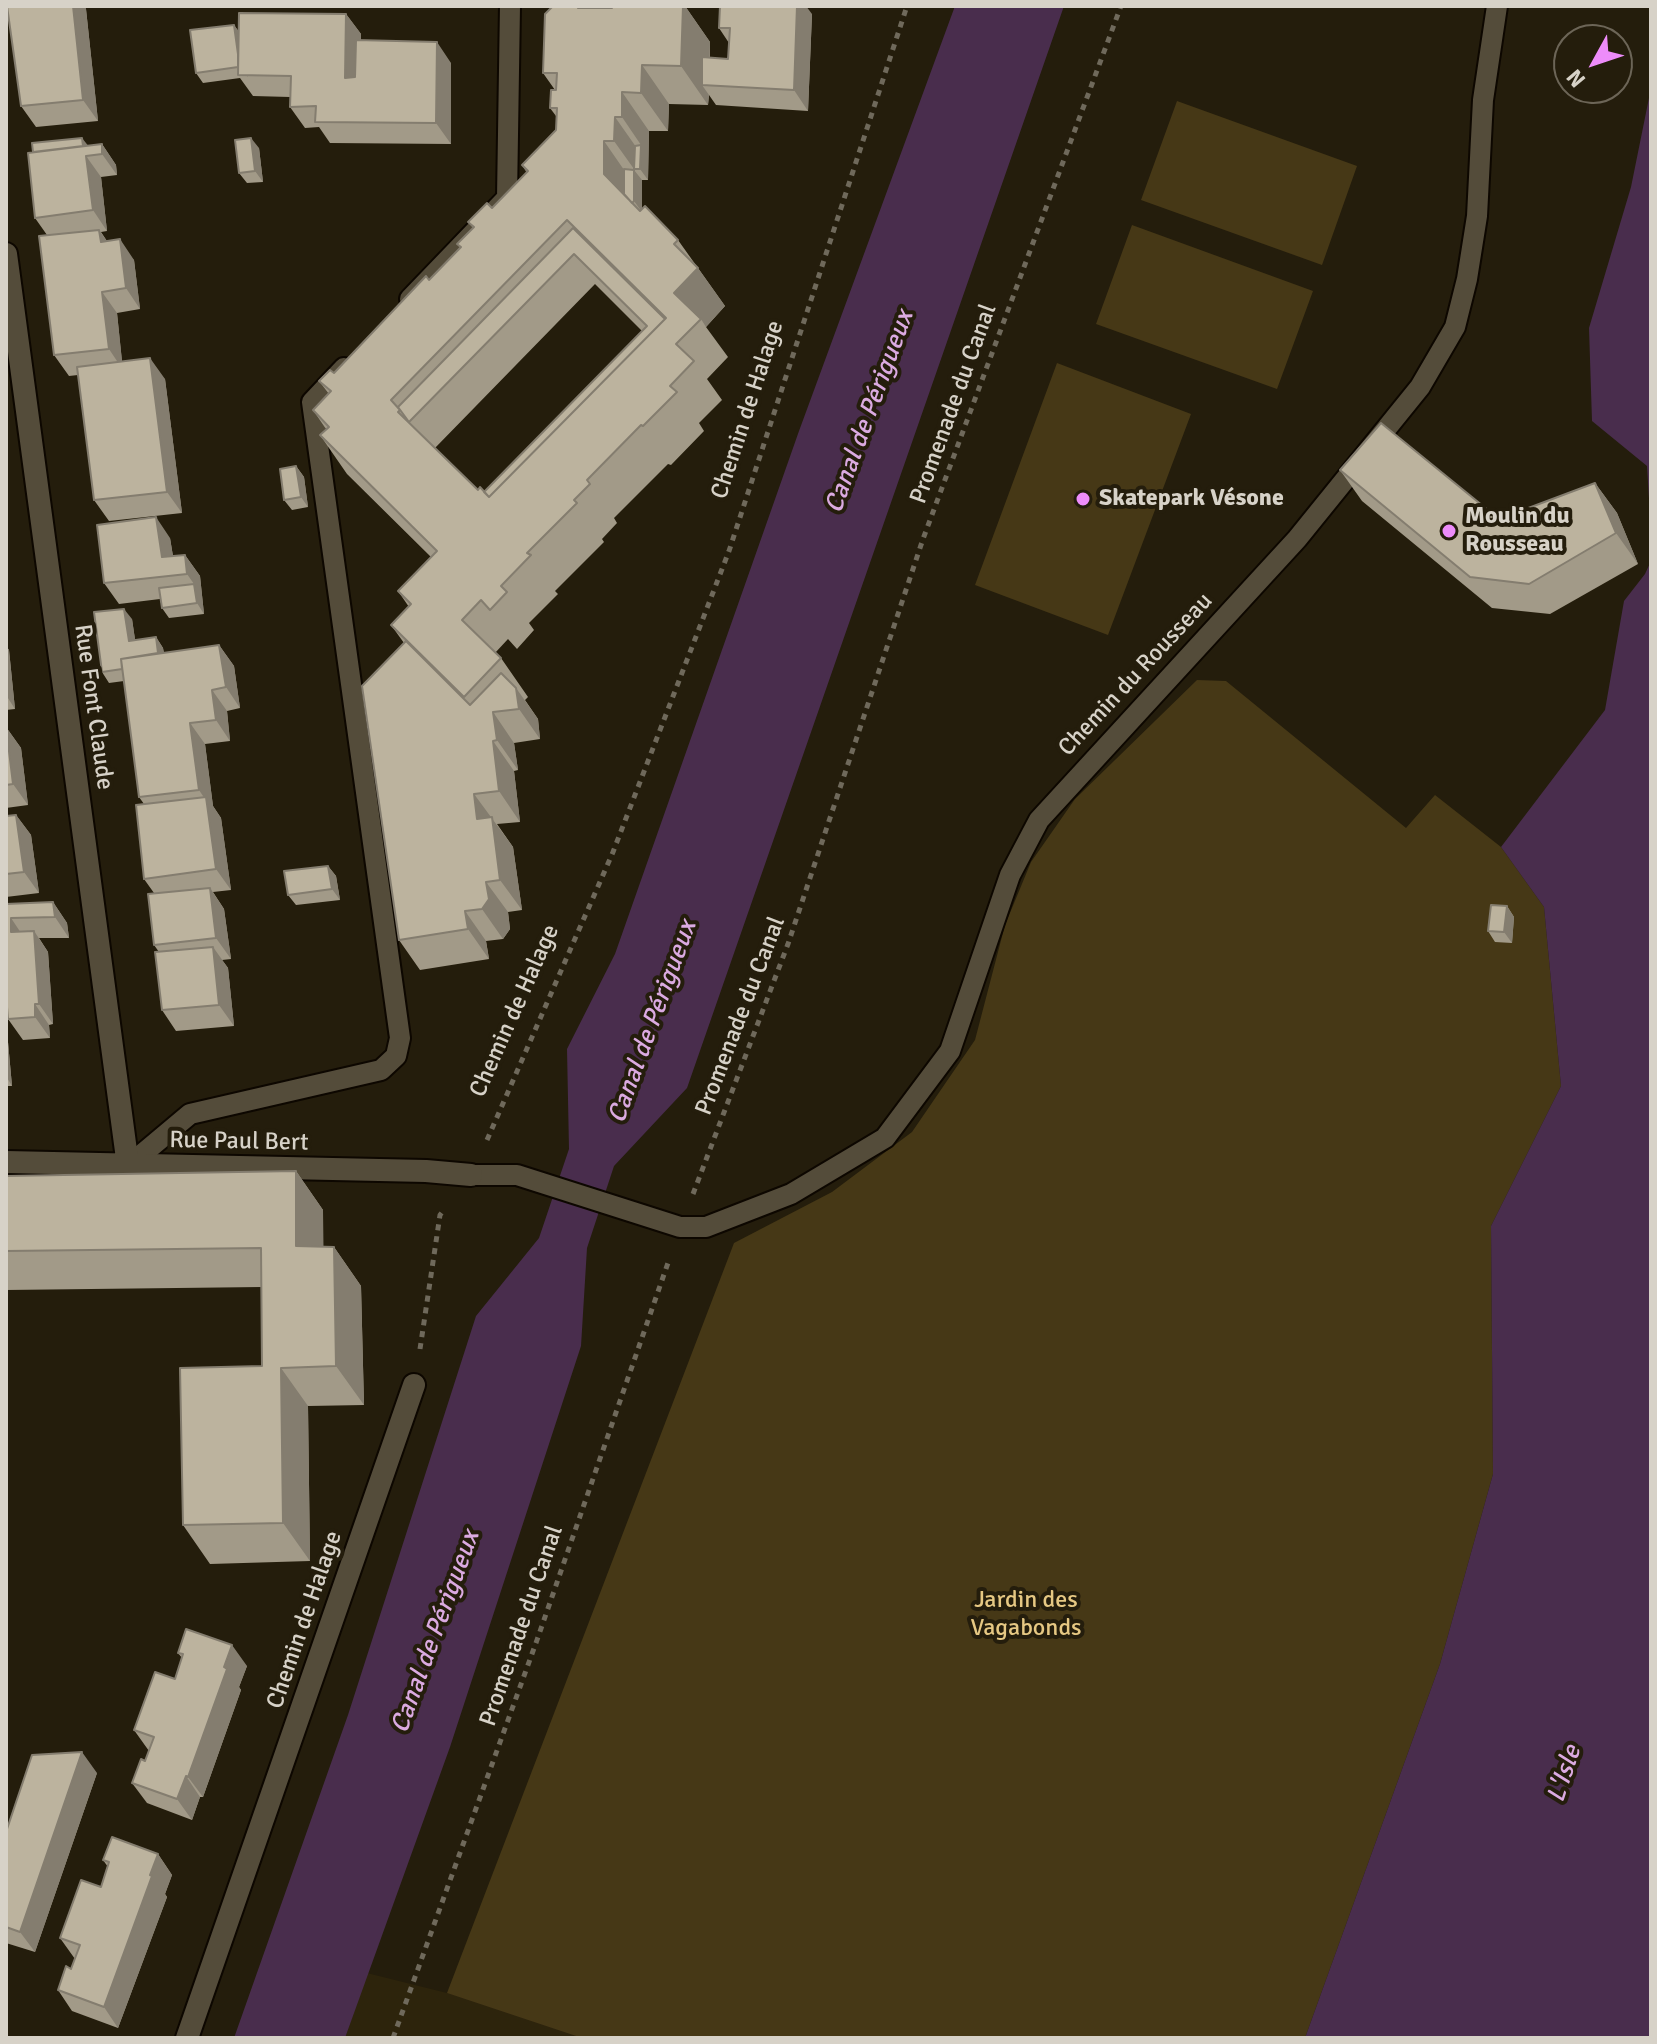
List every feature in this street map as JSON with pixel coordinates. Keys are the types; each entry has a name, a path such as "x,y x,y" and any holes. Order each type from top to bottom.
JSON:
{"street":[{"name":"Rue Font Claude","path":"6,254 128,1166"},
{"name":"Rue Paul Bert","path":"6,1162 426,1171 471,1175"},
{"name":"Chemin de Halage","path":"187,2038 414,1385"}],"lane":[{"path":"398,311 507,198 510,6"},
{"name":"Chemin du Rousseau","path":"471,1175 517,1175 680,1227 706,1227 791,1194 885,1138 950,1051 1010,875 1039,820 1297,539 1420,387 1455,327 1467,279 1477,216 1483,100 1497,6"},
{"path":"128,1166 190,1114 381,1070 396,1056 400,1038 312,402 355,356"}],"path":[{"name":"Chemin de Halage","path":"414,1385 440,1215 471,1175 613,852 729,551 907,6"},
{"name":"Promenade du Canal","path":"393,2038 537,1640 680,1227 788,944 923,539 1121,6"}],"shaded area":[{"path":"367,1973 447,1993 582,2038 345,2038"}],"green space":[{"path":"1177,101 1357,166 1322,265 1141,200"},
{"path":"1132,225 1313,291 1277,389 1096,324"},
{"name":"Skatepark Vésone","path":"1057,363 1191,414 1108,635 975,585"},
{"name":"Jardin des Vagabonds","path":"1197,680 1226,681 1406,828 1435,795 1501,847 1544,907 1561,1086 1491,1226 1493,1474 1440,1664 1305,2038 582,2038 447,1993 734,1243 832,1192 912,1132 975,1040 1005,925 1031,862 1075,799"}],"water":[{"name":"Canal de Périgueux","path":"955,6 1064,6 687,1088 614,1166 587,1248 581,1346 450,1747 345,2038 234,2038 348,1715 476,1316 539,1238 569,1149 567,1049 615,954 799,431"},
{"path":"1651,88 1651,531 1647,466 1592,421 1589,328 1631,187"},
{"name":"L'Isle","path":"1651,561 1651,2038 1305,2038 1440,1664 1493,1474 1491,1226 1561,1086 1544,907 1501,847 1605,710 1624,601"}],"building":[{"path":"7,6 73,6 83,100 21,106"},
{"path":"553,6 683,6 681,66 642,65 641,93 622,92 622,117 615,117 614,141 604,141 604,174 640,211 645,206 678,240 674,244 698,268 674,293 701,319 676,344 694,361 670,386 677,392 587,480 590,484 574,500 577,503 527,553 531,555 501,586 507,592 490,610 481,600 462,620 501,658 464,697 391,625 411,604 398,591 437,551 320,435 329,427 313,410 331,391 319,381 330,370 334,373 426,276 429,280 461,247 457,244 474,227 468,222 487,203 492,208 528,171 522,165 556,130 557,108 550,108 551,90 556,90 557,73 543,73 545,14","holes":["567,220 666,318 489,497 398,412 400,410 391,400"]},
{"path":"720,6 797,6 794,90 702,85 702,57 728,59 730,28 719,28"},
{"path":"239,13 346,14 345,78 355,77 356,40 437,42 436,123 315,122 316,106 290,107 291,76 238,75"},
{"path":"234,25 238,67 196,73 190,30"},
{"path":"82,138 83,146 33,152 32,143"},
{"path":"251,138 255,171 239,173 235,140"},
{"path":"102,144 102,154 86,156 93,210 35,218 28,153"},
{"path":"641,145 640,169 634,169 635,146"},
{"path":"624,169 634,170 632,203 624,194"},
{"path":"573,228 665,319 489,497 484,492 647,326 574,254 409,422 398,407"},
{"path":"99,230 101,242 120,239 126,288 102,292 109,349 54,355 39,236"},
{"path":"150,358 167,492 94,500 77,367"},
{"name":"Moulin du Rousseau","path":"1381,423 1499,519 1595,483 1616,533 1529,584 1470,577 1340,470"},
{"path":"296,466 301,497 284,500 280,469"},
{"path":"156,517 162,557 185,555 187,574 104,583 97,525"},
{"path":"194,584 197,603 162,608 159,588"},
{"path":"124,609 129,641 156,637 158,653 121,659 122,669 102,672 94,612"},
{"path":"406,641 470,705 501,673 516,688 519,709 493,712 499,791 474,794 477,819 492,817 500,880 486,882 489,899 482,909 465,911 468,929 399,940 362,686"},
{"path":"219,645 226,687 212,690 216,720 190,723 199,790 139,797 121,659"},
{"path":"6,727 13,784 6,785"},
{"path":"206,797 216,869 144,879 136,805"},
{"path":"16,815 24,872 6,874 6,816"},
{"path":"328,866 332,889 288,895 284,871"},
{"path":"210,888 216,938 154,945 148,894"},
{"path":"53,902 55,917 11,918 11,932 34,931 39,1004 35,1004 35,1017 8,1019 6,904"},
{"path":"1491,905 1507,906 1504,932 1488,931"},
{"path":"213,947 219,1005 162,1010 155,952"},
{"path":"296,1171 296,1246 334,1247 336,1366 281,1368 283,1523 183,1525 180,1368 262,1366 261,1248 6,1251 6,1176"},
{"path":"186,1629 232,1645 224,1667 227,1669 177,1799 132,1783 154,1737 134,1730 155,1672 175,1679 183,1654 178,1653"},
{"path":"82,1752 20,1932 6,1927 6,1832 32,1755"},
{"path":"112,1837 158,1854 104,2007 58,1990 66,1966 71,1969 80,1945 60,1938 81,1880 101,1887 109,1862 103,1860"}],"place":[{"name":"Skatepark Vésone","path":"1083,499"},
{"name":"Moulin du Rousseau","path":"1449,531"}]}
